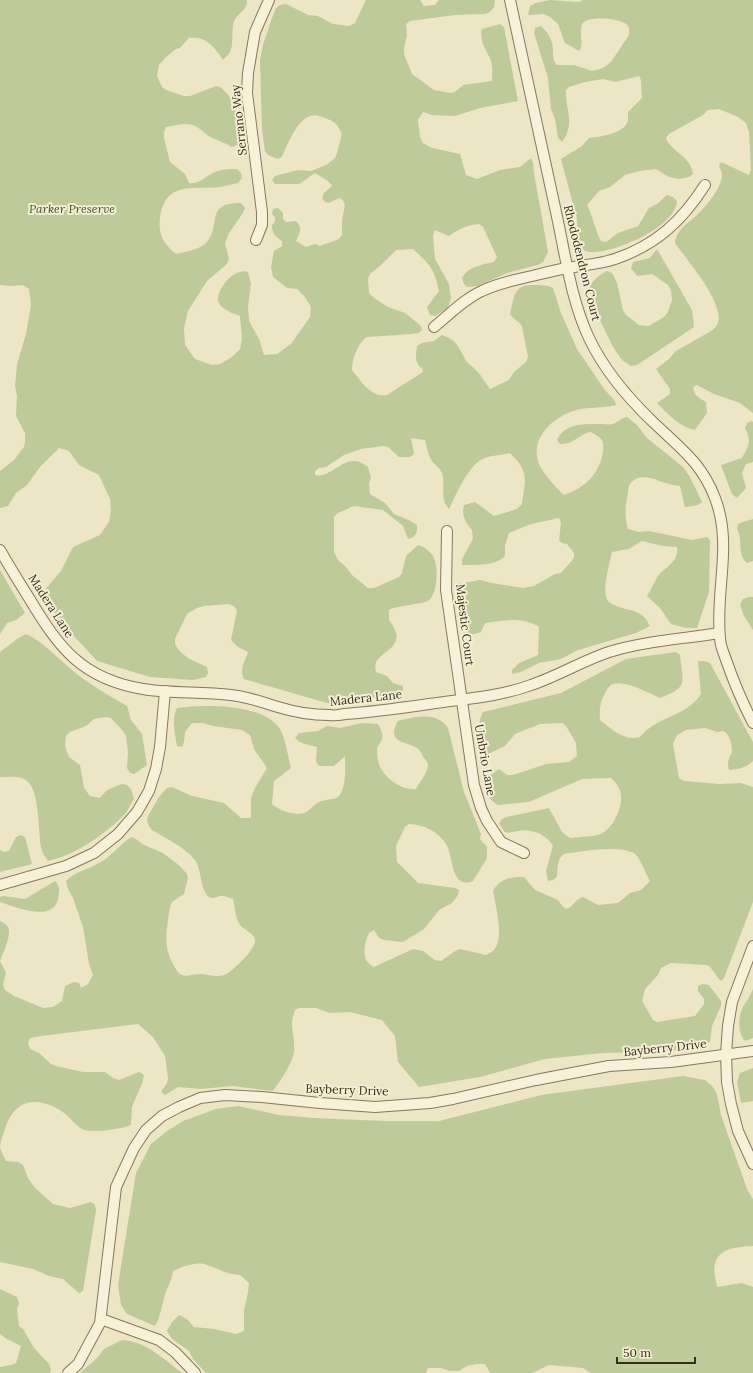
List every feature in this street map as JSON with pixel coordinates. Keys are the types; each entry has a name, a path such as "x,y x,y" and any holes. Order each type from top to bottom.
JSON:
{"street":[{"name":"Serrano Way","path":"256,240 262,224 262,212 247,93 248,73 255,32 269,0"},
{"name":"Rhododendron Court","path":"510,0 568,268 580,315 589,338 601,359 634,402 691,457 701,470 713,494 722,524 724,537 719,611 720,641 730,671 753,723"},
{"path":"434,327 482,291 506,282 615,259 643,247 672,227 683,215 704,185"},
{"name":"Majestic Court","path":"447,531 446,590 462,699"},
{"name":"Madera Lane","path":"0,550 55,640 68,654 81,664 111,680 128,686 165,691 239,696 298,711 331,716 363,713 498,694 531,685 607,653 628,647 719,633"},
{"path":"0,885 58,868 94,853 118,834 136,812 149,791 156,769 160,747 165,691"},
{"name":"Umbrio Lane","path":"462,699 474,785 481,808 487,821 502,842 524,853"},
{"path":"753,946 732,1002 728,1026 726,1054 730,1104 738,1131 753,1164"},
{"name":"Bayberry Drive","path":"100,1319 116,1187 134,1148 146,1130 162,1116 200,1098 225,1095 375,1106 430,1102 453,1099 506,1086 609,1066 671,1062 753,1051"},
{"path":"68,1373 78,1364 89,1346 100,1319 159,1340 176,1352 195,1373"}],"green space":[{"name":"Parker Preserve","path":"0,0 247,0 246,6 234,21 231,49 223,60 209,43 201,39 189,38 180,48 176,49 166,57 159,65 157,76 162,87 166,90 184,96 190,96 216,86 220,87 231,99 238,122 239,140 237,145 232,147 212,138 197,127 190,124 166,127 164,132 170,162 185,174 189,183 200,181 214,172 223,170 237,169 241,173 242,178 238,183 220,187 182,189 175,192 168,197 163,205 160,217 162,238 176,254 187,252 205,244 213,230 217,211 222,207 229,204 241,203 245,208 229,233 225,243 229,259 227,264 207,281 188,311 184,328 185,345 195,359 212,365 220,364 232,357 240,349 242,339 240,316 223,308 218,299 222,287 237,273 242,271 248,272 251,284 248,306 249,321 259,339 264,355 277,354 291,344 310,317 311,307 305,297 297,289 287,288 273,277 271,267 274,251 282,246 282,241 273,233 272,225 275,222 275,217 272,214 273,209 278,208 283,213 283,219 286,222 296,221 300,228 300,233 296,241 306,247 315,244 320,246 339,239 342,235 342,220 345,205 343,200 339,198 329,203 325,202 322,198 324,193 332,186 328,181 315,173 299,184 275,184 272,180 275,176 298,170 311,171 326,165 335,158 342,134 334,122 329,119 312,115 305,118 301,122 282,157 278,159 268,155 265,151 262,130 260,60 263,45 276,8 280,5 286,4 308,15 318,16 333,24 349,26 355,23 366,0 420,0 424,6 435,5 439,0 495,0 494,7 490,12 485,14 455,15 410,21 406,24 407,36 404,54 412,74 434,90 450,93 455,92 463,85 492,81 492,65 481,34 482,29 500,24 504,27 518,101 480,108 455,116 432,115 423,112 418,120 420,137 423,143 432,148 460,154 466,175 477,179 500,170 520,167 531,158 548,252 543,262 538,265 507,273 478,286 467,287 462,278 468,271 472,268 494,262 497,257 483,227 479,224 467,226 449,236 435,230 433,235 435,259 449,284 451,298 448,308 435,316 430,315 427,307 439,291 433,272 424,259 413,249 396,250 371,273 368,278 369,293 388,307 405,313 421,326 422,330 418,333 412,334 367,337 361,343 356,352 352,370 363,384 371,391 376,394 387,395 423,372 417,361 417,346 422,343 434,341 442,335 455,342 467,362 479,373 490,389 509,380 514,372 526,362 528,357 522,326 510,314 516,293 522,287 527,285 544,285 553,288 561,313 577,349 604,389 615,401 616,405 578,409 558,418 545,430 541,436 537,452 539,465 549,479 564,495 578,489 590,479 599,466 602,459 603,442 599,437 591,432 569,443 560,444 557,440 560,434 570,427 588,424 612,424 627,417 637,425 647,438 683,467 690,477 702,502 698,505 685,507 680,486 644,477 636,479 629,486 626,505 626,518 628,529 639,532 649,531 692,540 707,537 710,540 709,592 697,628 686,628 671,624 660,608 647,596 661,572 674,560 677,547 663,546 642,541 629,549 612,552 605,591 608,601 616,606 640,614 645,618 650,626 636,633 578,650 561,659 539,663 521,672 512,674 512,670 519,663 538,655 539,627 520,621 499,621 485,623 481,632 463,636 464,612 457,584 480,580 523,588 534,586 555,574 561,573 574,558 574,553 567,544 562,543 559,540 561,523 559,518 531,524 509,533 505,545 505,556 496,562 462,565 462,559 473,539 472,530 466,522 464,515 464,505 475,502 494,516 517,509 522,504 525,482 525,477 521,466 510,453 491,456 479,461 468,473 449,509 443,496 442,473 431,459 425,440 411,438 414,454 410,457 399,457 388,447 383,446 361,449 344,455 326,467 319,468 315,471 315,475 321,475 326,474 348,462 361,462 368,467 371,478 369,483 370,494 385,503 394,514 417,525 416,535 408,539 403,526 383,510 354,506 338,513 334,517 334,552 338,560 352,575 368,588 374,588 399,577 402,573 406,556 418,545 429,551 435,561 437,574 435,588 430,599 426,602 389,610 389,620 395,630 397,638 394,644 379,659 376,664 376,672 387,676 393,683 403,686 403,691 338,705 244,679 242,669 248,652 238,647 231,640 237,611 234,606 228,604 204,606 187,614 175,639 175,644 181,652 207,667 208,673 206,677 193,680 150,677 97,661 59,620 43,592 61,571 73,547 100,535 109,522 111,510 110,499 99,475 79,465 69,451 59,448 40,467 27,485 16,493 8,506 0,508 0,471 14,460 24,447 25,442 25,433 16,416 17,396 15,386 17,364 26,334 31,305 29,289 23,285 0,285"},
{"path":"550,0 579,2 583,0 753,0 753,413 740,403 714,394 697,385 693,387 694,393 706,402 707,413 695,430 684,426 674,420 657,403 670,394 670,389 656,369 669,359 676,351 711,331 718,323 718,312 711,294 700,276 675,243 680,231 701,211 716,191 721,180 722,174 719,166 721,162 749,175 751,170 749,132 746,123 738,117 719,109 708,110 703,115 669,134 666,138 668,142 689,163 693,174 689,177 679,179 669,177 656,169 625,175 610,187 599,191 587,205 601,241 606,242 618,233 638,226 649,208 657,204 667,195 673,197 677,201 674,211 655,229 627,244 613,249 600,251 589,252 582,249 578,240 577,219 561,159 582,146 589,138 611,134 622,129 628,121 628,112 642,98 641,80 639,76 616,82 603,79 585,82 569,87 566,90 566,97 569,122 566,135 562,142 558,138 555,119 551,109 548,78 534,33 535,28 541,26 549,36 552,43 554,59 557,65 574,65 592,71 603,68 611,62 629,35 629,29 625,23 620,21 607,19 588,20 582,24 581,48 579,51 565,43 558,24 550,17 544,14 528,15 530,6"},
{"path":"657,249 692,310 694,327 637,365 631,366 622,360 613,347 596,312 589,288 601,274 607,271 612,273 617,283 623,310 626,315 639,325 649,326 664,317 668,312 672,300 671,290 668,285 652,274 637,276 631,268 633,262 650,258"},
{"path":"752,421 753,462 746,464 742,473 746,488 737,498 732,494 721,465 742,458 749,443 745,428 747,423"},
{"path":"753,519 753,561 747,563 742,555 740,538 737,529 738,524"},
{"path":"0,570 25,613 16,620 7,623 0,634"},
{"path":"753,597 753,630 744,616 740,605 743,599"},
{"path":"26,634 45,646 72,670 101,691 127,706 131,720 142,734 147,765 134,774 130,773 127,768 128,752 126,736 111,718 106,717 94,719 86,726 70,732 66,736 65,746 69,757 80,765 84,788 90,796 100,798 107,790 122,784 127,785 131,789 134,799 124,815 96,838 78,850 48,861 41,847 38,812 31,786 27,781 21,778 0,777 0,652"},
{"path":"676,652 680,655 683,678 680,687 676,691 660,698 630,685 618,683 609,686 602,700 600,720 619,734 629,738 640,737 655,724 687,708 695,702 701,694 698,661 704,661 710,663 753,742 753,761 745,767 729,770 728,761 732,753 732,747 729,738 724,731 717,732 705,728 686,730 677,735 673,744 679,778 684,781 720,784 741,783 753,787 753,902 724,978 721,981 707,965 671,963 661,968 658,975 645,989 642,1001 653,1020 657,1022 695,1016 704,1004 704,999 698,991 698,986 703,984 709,985 721,1001 721,1006 712,1026 710,1042 688,1049 603,1053 545,1059 480,1077 419,1087 398,1062 395,1036 382,1020 350,1012 330,1013 316,1008 299,1008 295,1010 292,1021 294,1041 293,1057 273,1091 233,1086 201,1089 178,1087 165,1095 161,1092 167,1083 168,1078 165,1056 153,1037 138,1024 41,1036 30,1038 28,1043 30,1049 39,1053 51,1064 56,1066 83,1072 105,1072 113,1078 119,1080 139,1072 144,1075 132,1107 131,1125 106,1130 93,1131 82,1129 56,1108 48,1104 33,1102 19,1107 13,1113 6,1126 0,1147 0,961 6,973 3,985 5,990 14,996 43,1008 53,1007 62,1001 65,986 74,982 79,983 81,988 88,984 93,975 89,964 83,927 66,881 73,875 103,860 131,837 144,845 163,853 180,866 187,874 188,878 184,894 172,902 170,907 166,937 170,959 179,974 186,976 200,974 215,976 224,975 237,965 252,949 255,944 254,937 239,923 233,899 224,896 213,898 209,897 202,885 199,869 195,860 181,847 152,830 147,821 148,816 159,797 167,788 172,787 192,796 224,803 241,818 251,818 251,798 267,768 254,749 250,735 242,730 203,723 192,723 185,732 182,747 177,746 174,717 177,708 218,706 249,710 262,715 273,722 283,735 291,768 274,781 272,804 282,810 296,814 304,813 319,802 338,797 342,792 345,771 345,756 334,766 319,766 316,762 317,747 297,740 295,738 299,733 318,731 327,726 340,728 362,723 378,724 382,736 377,748 378,760 381,769 384,774 399,785 405,788 416,789 426,772 428,764 417,748 396,738 394,734 398,721 418,717 432,717 438,719 448,728 464,792 481,834 480,839 487,847 487,858 473,881 460,881 456,876 449,849 443,839 435,832 420,826 409,824 405,827 396,846 397,862 418,883 455,888 459,890 458,895 452,903 439,910 424,929 403,942 379,938 374,930 369,933 364,952 367,961 374,967 413,949 423,951 435,960 441,961 460,949 486,955 494,950 499,937 499,929 493,890 506,879 524,877 535,890 558,900 563,907 567,909 583,897 598,905 618,903 630,893 641,890 650,881 641,862 637,856 631,852 602,849 564,854 561,856 559,862 557,877 548,881 546,871 553,846 547,839 538,833 523,830 510,833 505,832 499,824 502,819 549,808 562,832 570,838 598,835 606,831 615,820 620,806 621,793 611,778 582,779 529,802 498,805 489,798 487,792 485,780 489,776 499,769 507,775 513,775 546,764 569,762 577,756 576,743 566,726 562,723 540,724 515,734 505,746 486,755 482,745 480,727 483,712 561,693 626,659"},
{"path":"21,835 25,837 32,864 0,872 0,850 4,852 9,851 16,837"},
{"path":"55,881 59,887 58,899 55,906 49,910 41,912 24,910 0,902 0,897 3,896 25,899"},
{"path":"0,921 8,927 9,934 7,944 0,961"},
{"path":"753,989 753,1038 745,1041 742,1038 739,1024 740,1014"},
{"path":"753,1068 753,1101 741,1103 737,1082 740,1073"},
{"path":"683,1076 705,1080 712,1086 717,1094 721,1115 747,1189 753,1199 753,1246 725,1251 717,1258 714,1270 717,1287 742,1283 753,1287 753,1373 591,1373 583,1368 549,1365 532,1373 490,1373 485,1364 476,1364 467,1366 459,1371 450,1371 441,1368 428,1368 426,1373 206,1373 193,1359 189,1351 172,1339 167,1331 172,1322 179,1315 187,1319 194,1327 214,1329 236,1334 244,1331 244,1311 249,1283 240,1275 221,1271 204,1264 188,1265 173,1271 155,1326 127,1314 121,1305 118,1285 136,1173 151,1144 167,1131 183,1121 216,1109 238,1106 279,1115 315,1118 384,1121 439,1121 541,1095"},
{"path":"0,1147 6,1161 18,1162 23,1165 28,1178 35,1188 53,1204 70,1208 91,1202 95,1205 96,1210 83,1291 79,1293 63,1279 49,1276 33,1269 0,1262"},
{"path":"0,1289 17,1297 19,1303 17,1309 19,1326 23,1329 34,1348 49,1364 51,1369 50,1373 0,1373 0,1367 16,1363 21,1346 0,1334"},
{"path":"122,1340 130,1341 146,1347 182,1373 80,1373 96,1359 104,1349"}]}
